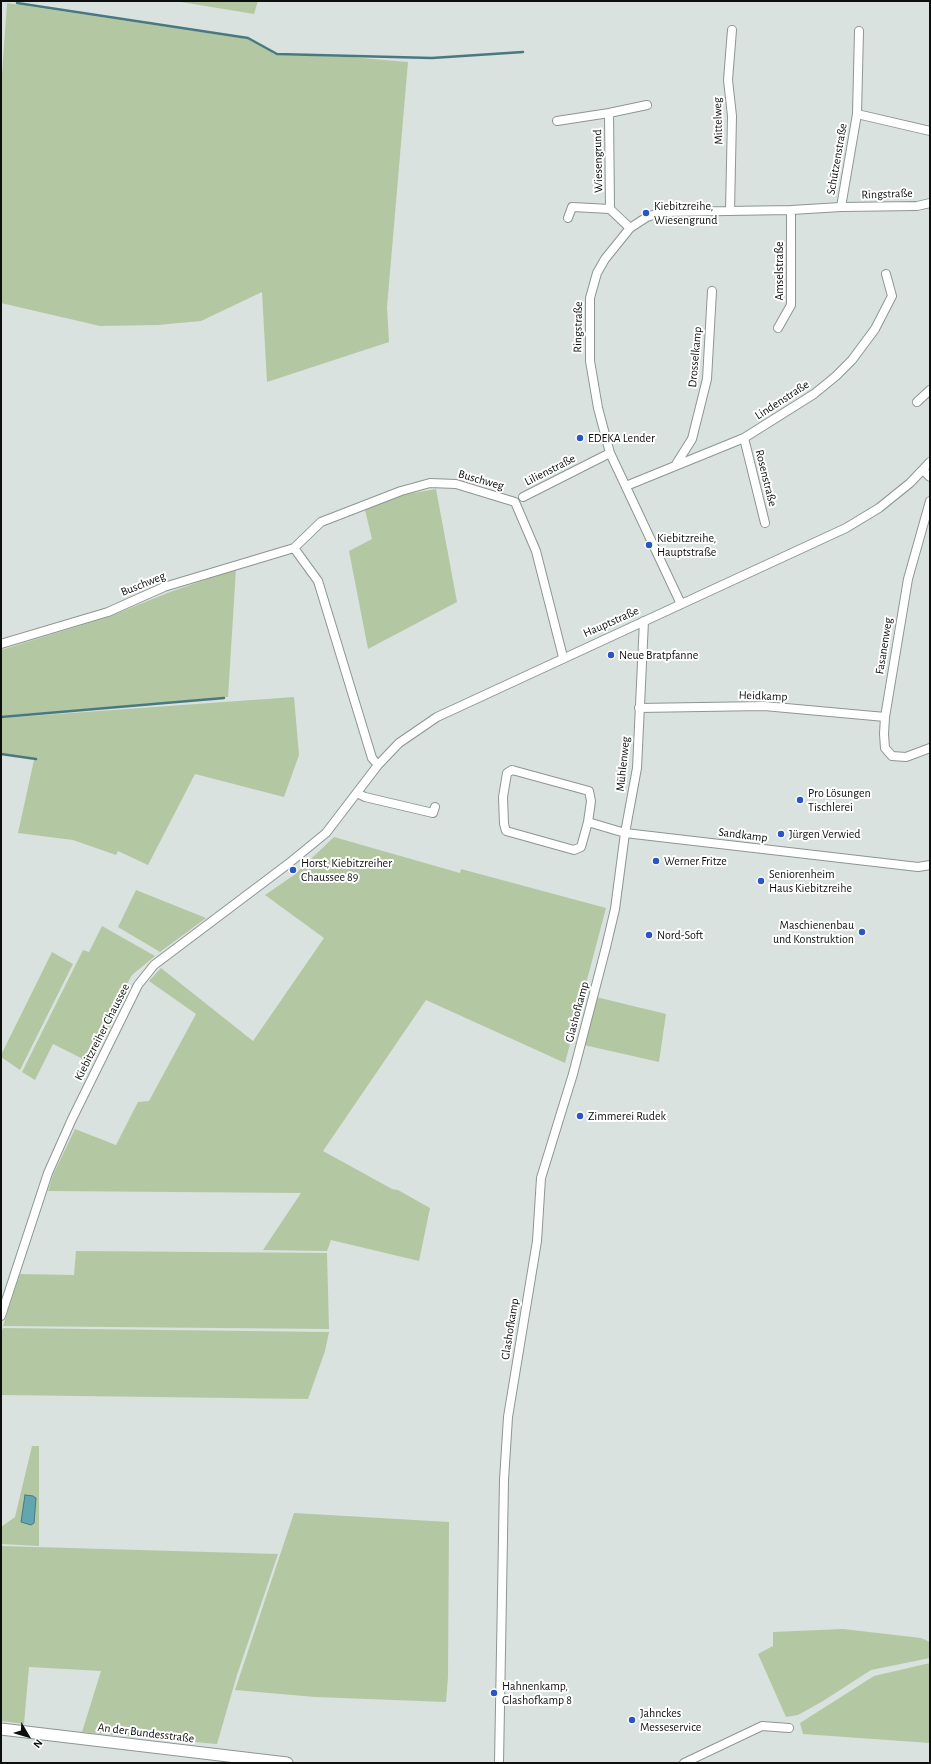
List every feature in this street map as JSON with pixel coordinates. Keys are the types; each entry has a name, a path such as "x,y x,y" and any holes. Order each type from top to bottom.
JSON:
{"main road":[{"name":"An der Bundesstraße","path":"1,1729 287,1763"}],"street":[{"name":"Mittelweg","path":"730,211 732,116 728,80 732,30"},
{"name":"Schützenstraße","path":"841,207 857,114 860,31"},
{"name":"Wiesengrund","path":"557,121 609,113 647,105"},
{"name":"Wiesengrund","path":"609,113 610,209"},
{"name":"Schützenstraße","path":"857,114 930,131"},
{"name":"Ringstraße","path":"681,604 610,453 598,408 590,362 590,298 597,274 605,259 630,228 647,217 662,212 917,206 930,203"},
{"name":"Wiesengrund","path":"568,218 572,207 610,209 630,228"},
{"name":"Amselstraße","path":"778,328 791,305 791,210"},
{"name":"Lindenstraße","path":"626,486 744,438 814,394 836,376 852,360 875,329 892,296 886,274"},
{"name":"Drosselkamp","path":"675,466 692,439 708,380 712,291"},
{"path":"917,402 930,390"},
{"name":"Rosenstraße","path":"744,438 765,523"},
{"name":"Lilienstraße","path":"523,497 610,453"},
{"name":"Hauptstraße","path":"326,833 378,765 400,743 437,717 563,657 846,528 884,504 910,483 930,462"},
{"path":"923,470 930,477"},
{"name":"Buschweg","path":"1,644 108,612 164,587 294,548 321,522 400,491 430,483 456,484 515,502 536,551 563,657"},
{"name":"Fasanenweg","path":"930,501 908,580 885,717 885,748 892,756 906,757 930,748"},
{"path":"294,548 318,581 372,758 378,765"},
{"name":"Mühlenweg","path":"615,909 625,833 637,768 644,621"},
{"name":"Heidkamp","path":"639,708 764,706 885,717"},
{"path":"512,770 589,791 591,801 588,822 581,847 574,850 506,831 504,824 503,797 507,773 512,770"},
{"path":"357,793 365,797 433,813 435,807"},
{"name":"Sandkamp","path":"588,822 625,833 918,867 930,864"},
{"name":"Kiebitzreiher Chaussee","path":"1,1316 48,1173 74,1114 138,986 154,965 164,956 288,864 326,833"},
{"name":"Glashofkamp","path":"498,1763 504,1480 508,1418 537,1241 541,1178 571,1081 605,954 615,909"},
{"path":"684,1763 762,1726 789,1728"}],"green space":[{"path":"175,1 258,1 254,14"},
{"path":"7,3 248,39 277,55 350,57 408,62 387,307 389,342 267,382 262,292 201,321 158,325 100,326 1,303 1,89"},
{"path":"436,489 457,602 368,649 349,551 372,539 365,510 402,495"},
{"path":"236,569 228,697 1,716 1,650 108,617 170,592"},
{"path":"294,697 299,755 284,797 195,774 148,865 118,851 116,855 73,840 18,833 34,760 37,759 1,754 1,718"},
{"path":"334,837 460,873 461,869 606,908 565,1063 426,1000 323,1151 430,1208 419,1261 331,1240 327,1251 263,1250 301,1193 48,1191 53,1175 75,1129 116,1145 138,1102 149,1101 196,1014 149,981 161,968 253,1041 324,938 265,895 294,875"},
{"path":"136,890 206,918 160,952 118,927"},
{"path":"102,926 155,956 132,975 119,998 117,1012 91,1063 53,1044 35,1080 22,1072 83,950 89,952"},
{"path":"52,952 73,964 20,1070 1,1057 1,1055"},
{"path":"596,997 666,1014 659,1062 584,1045"},
{"path":"76,1251 327,1253 329,1329 3,1326 20,1274 74,1275"},
{"path":"3,1328 329,1332 325,1351 308,1399 1,1395 1,1333"},
{"path":"32,1446 39,1446 39,1546 1,1544 1,1527 15,1517"},
{"path":"294,1513 449,1522 448,1677 446,1702 315,1697 235,1690"},
{"path":"1,1546 278,1554 237,1675 217,1744 82,1732 101,1671 29,1667 24,1724 1,1721"},
{"path":"843,1629 921,1638 930,1642 930,1658 871,1670 823,1701 798,1715 786,1717 758,1654 773,1646 773,1632"},
{"path":"930,1663 930,1743 803,1734 800,1723 874,1676"}],"water":[{"path":"25,1495 36,1498 34,1523 31,1525 21,1522"}],"waterway":[{"path":"17,3 248,38 277,54 432,58 523,52"},
{"path":"1,717 224,698"},
{"path":"1,754 36,759"}],"place":[{"name":"Kiebitzreihe, Wiesengrund","path":"646,213"},
{"name":"EDEKA Lender","path":"580,438"},
{"name":"Kiebitzreihe, Hauptstraße","path":"649,545"},
{"name":"Neue Bratpfanne","path":"611,655"},
{"name":"Pro Lösungen Tischlerei","path":"800,800"},
{"name":"Jürgen Verwied","path":"781,834"},
{"name":"Werner Fritze","path":"656,861"},
{"name":"Horst, Kiebitzreiher Chaussee 89","path":"293,870"},
{"name":"Seniorenheim Haus Kiebitzreihe","path":"761,881"},
{"name":"Maschienenbau und Konstruktion","path":"862,932"},
{"name":"Nord-Soft","path":"649,935"},
{"name":"Zimmerei Rudek","path":"580,1116"},
{"name":"Hahnenkamp, Glashofkamp 8","path":"494,1693"},
{"name":"Jahnckes Messeservice","path":"632,1720"}]}
